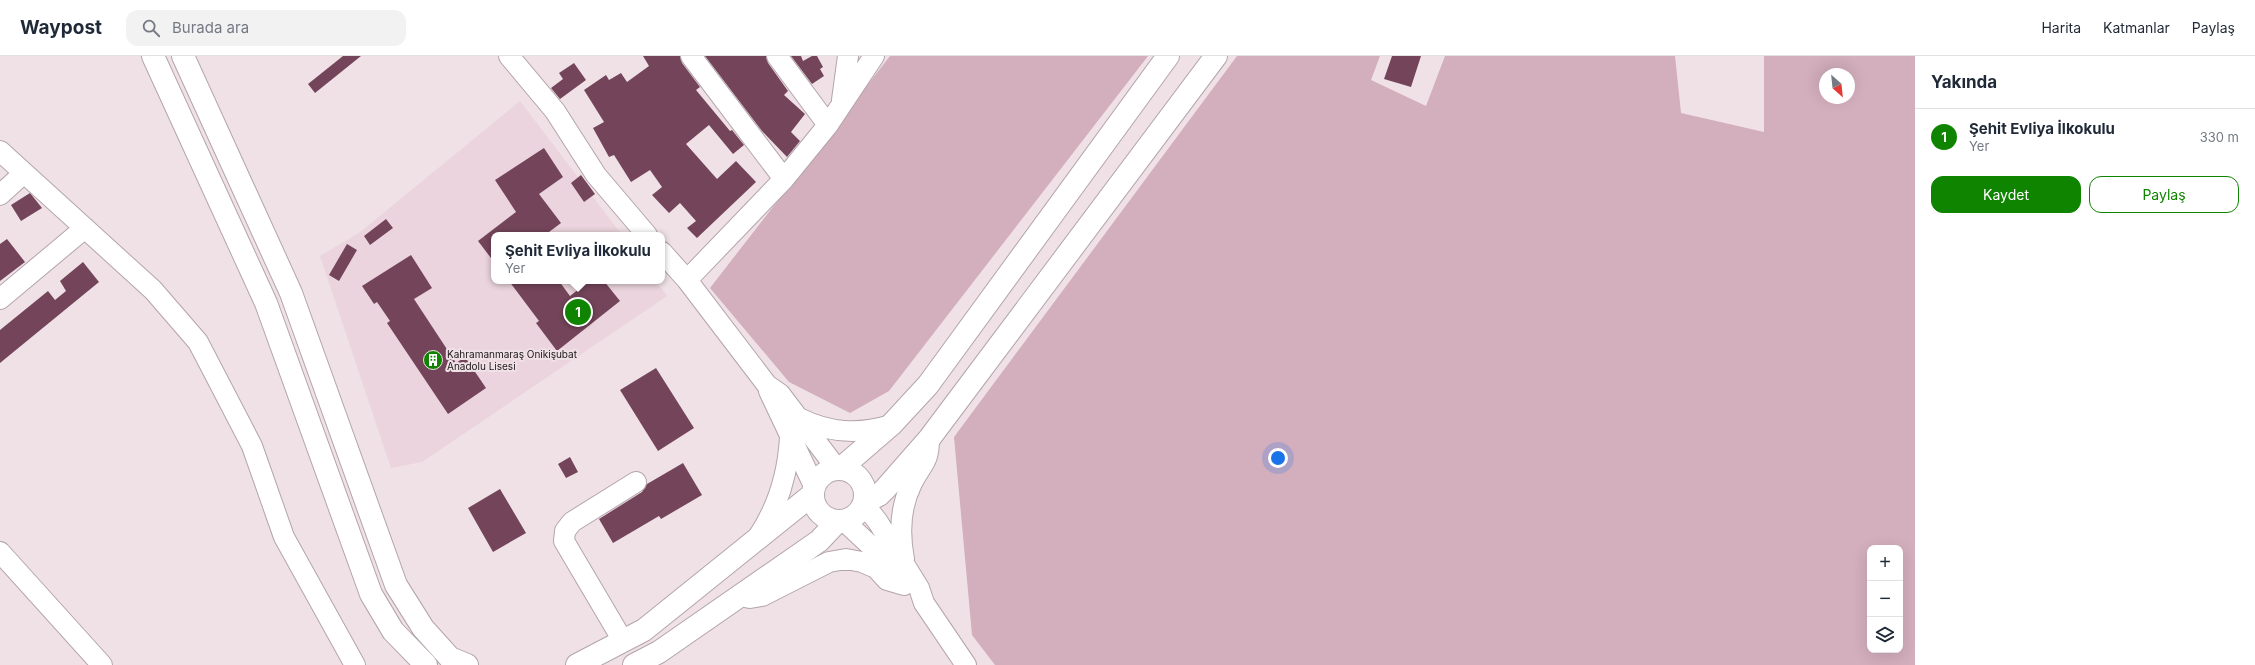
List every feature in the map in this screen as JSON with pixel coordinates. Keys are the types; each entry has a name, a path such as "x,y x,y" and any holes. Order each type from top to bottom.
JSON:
{"main road":[{"path":"153,56 266,303 371,594 392,631 426,665"},
{"path":"183,56 290,293 396,585 423,628 450,658 467,665"},
{"path":"577,665 644,630 753,544 813,490 823,474 838,469 891,425 928,385 1168,56"},
{"path":"864,503 879,495 929,439 1216,56"},
{"path":"634,665 659,652 820,541 840,522 856,515 864,503 865,494 860,480 855,474 838,469"},
{"path":"813,490 813,502 822,516 840,522"}],"street":[{"path":"509,56 555,111 596,175 644,232"},
{"path":"691,56 784,179"},
{"path":"777,56 828,124"},
{"path":"841,104 848,56"},
{"path":"687,280 784,179 828,124 874,56"},
{"path":"0,151 154,290 198,342 252,446 284,537 355,665"},
{"path":"0,195 24,173"},
{"path":"0,299 85,228"},
{"path":"665,255 687,280 767,385 780,394 838,469"},
{"path":"767,385 772,401 790,437 813,490"},
{"path":"799,418 825,429 839,431 866,431 891,425"},
{"path":"753,544 768,521 781,491 786,473 790,437"},
{"path":"904,565 901,536 903,510 912,484 929,456 929,439"},
{"path":"623,641 564,541 564,536 568,526 572,522 636,482"},
{"path":"864,503 878,522 919,588 924,603 966,665"},
{"path":"840,522 885,559 911,595 924,603"},
{"path":"0,552 102,665"},
{"path":"739,596 750,598 762,596 825,564 838,560 862,562 876,568 887,580 904,585"}],"shaded area":[{"path":"890,56 1148,56 889,391 850,413 789,382 710,288"},
{"path":"1237,56 1380,56 1371,80 1426,106 1445,56 1675,56 1681,113 1764,132 1764,56 1915,56 1915,665 995,665 972,635 954,437"},
{"path":"520,101 620,232 491,232 491,284 658,284 667,296 422,462 391,468 320,256 359,233"}],"building":[{"path":"343,56 361,56 315,93 308,84"},
{"path":"643,56 680,56 682,63 700,87 696,90 730,131 732,130 744,145 733,154 709,125 686,144 717,179 736,161 756,182 697,238 687,228 696,221 680,203 669,213 652,195 662,187 650,170 631,182 614,155 609,157 593,128 604,122 584,90 606,75 609,80 621,73 627,82 649,66"},
{"path":"705,56 766,56 768,63 788,91 784,95 805,114 791,132 800,141 787,157 762,131"},
{"path":"791,56 801,56 803,61 812,56 817,56 823,67 820,69 824,76 812,84"},
{"path":"1392,56 1421,56 1411,87 1384,79"},
{"path":"574,63 586,80 560,99 551,88 563,79 559,73"},
{"path":"544,148 563,177 539,194 561,223 549,232 491,232 491,258 478,241 516,212 495,180"},
{"path":"581,175 595,194 584,202 571,183"},
{"path":"30,193 42,208 21,221 11,205"},
{"path":"386,219 393,228 370,245 364,236"},
{"path":"7,239 25,262 0,281 0,244"},
{"path":"347,244 357,250 339,281 329,275"},
{"name":"Kahramanmaraş Onikişubat Anadolu Lisesi","path":"411,255 432,288 414,299 456,363 465,357 486,388 448,414 387,323 390,321 377,302 374,304 362,286"},
{"path":"83,262 99,282 0,363 0,330 48,291 55,300 66,291 60,281"},
{"path":"511,284 561,284 570,296 585,284 606,284 620,301 557,351 536,323 539,321"},
{"path":"656,368 694,428 658,451 620,390"},
{"path":"570,457 578,472 566,478 558,464"},
{"path":"683,463 702,495 661,519 659,516 613,543 599,519 642,492 647,484"},
{"path":"500,489 526,533 493,552 468,508"}],"place":[{"name":"Şehit Evliya İlkokulu","path":"578,312"},
{"name":"Kahramanmaraş Onikişubat Anadolu Lisesi","path":"433,360"}]}
